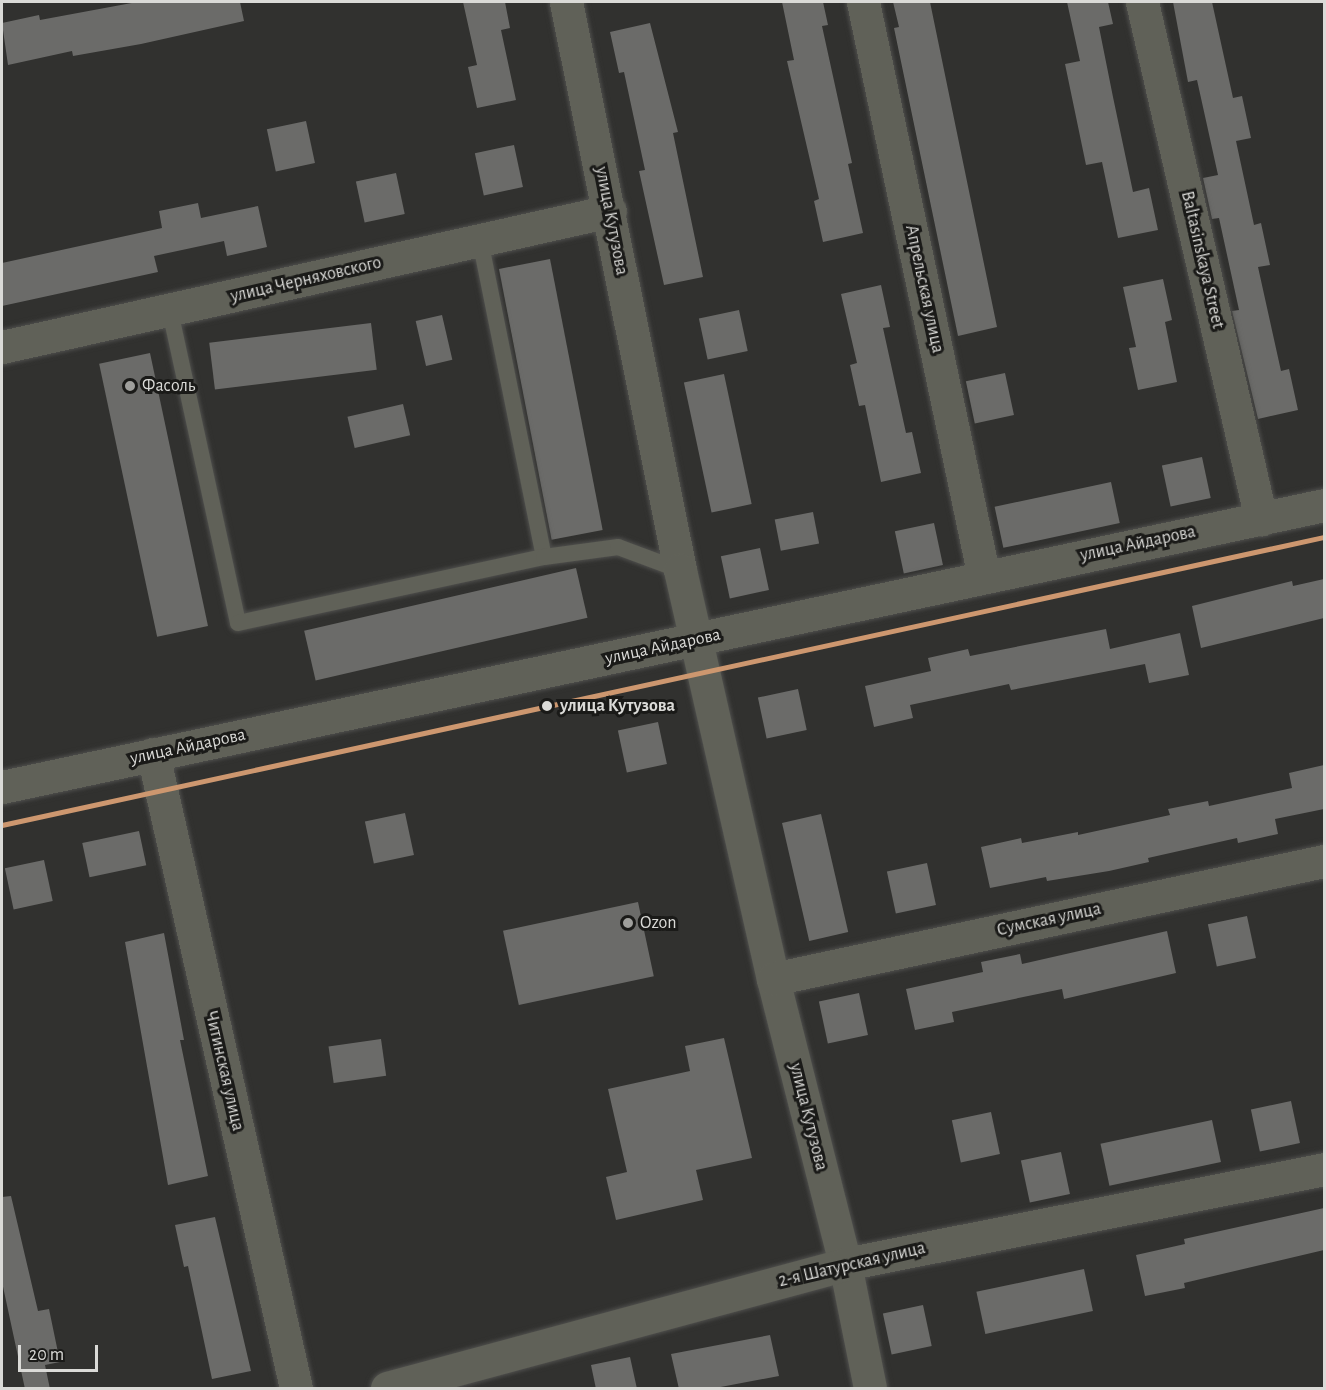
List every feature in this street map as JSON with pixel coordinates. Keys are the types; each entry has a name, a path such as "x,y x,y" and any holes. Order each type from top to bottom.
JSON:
{"street":[{"name":"улица Кутузова","path":"566,2 610,211 680,570 698,639 773,979 845,1264 870,1389"},
{"name":"Апрельская улица","path":"863,2 984,577"},
{"name":"Baltasinskaya Street","path":"1142,2 1261,519"},
{"name":"улица Черняховского","path":"2,347 610,211"},
{"name":"улица Айдарова","path":"2,787 1324,505"},
{"name":"Читинская улица","path":"153,754 296,1389"},
{"name":"Сумская улица","path":"773,979 1324,861"},
{"name":"2-я Шатурская улица","path":"387,1389 845,1264 1324,1169"}],"lane":[{"path":"480,240 544,557"},
{"path":"170,311 238,623 544,557 618,547 680,570"}],"building":[{"path":"137,2 240,2 244,21 141,44 73,56 72,51 8,65 2,23 39,15 40,20"},
{"path":"463,2 505,2 510,28 501,30 516,100 477,108 468,67 477,65"},
{"path":"782,2 823,2 828,25 822,26 852,163 848,164 863,233 823,242 814,201 819,199 787,61 794,60"},
{"path":"893,2 930,2 997,327 958,336 894,28 899,27"},
{"path":"1067,2 1108,2 1113,24 1099,27 1133,192 1149,188 1158,230 1118,238 1102,162 1086,165 1065,64 1080,61"},
{"path":"1173,2 1212,2 1233,98 1242,96 1251,138 1236,141 1254,225 1261,223 1270,265 1258,267 1281,371 1289,369 1298,410 1258,419 1232,311 1239,310 1219,218 1212,219 1203,178 1218,175 1197,80 1188,82"},
{"path":"650,23 678,132 673,133 703,277 664,285 639,171 645,170 624,72 619,73 610,32"},
{"path":"306,121 315,163 276,171 267,129"},
{"path":"514,145 523,187 484,195 475,153"},
{"path":"396,173 405,214 365,223 356,182"},
{"path":"198,203 201,218 258,206 267,247 227,256 224,241 154,256 158,272 2,306 2,263 162,228 159,211"},
{"path":"550,259 603,530 552,540 499,269"},
{"path":"1163,279 1172,320 1165,322 1177,382 1138,390 1129,348 1136,347 1123,287"},
{"path":"881,285 890,327 883,328 906,433 912,432 921,473 881,482 865,405 859,406 850,365 857,363 841,294"},
{"path":"739,310 748,351 708,360 699,319"},
{"path":"442,315 452,360 426,366 416,321"},
{"path":"371,323 377,370 215,390 209,343"},
{"path":"150,353 208,626 157,637 99,364"},
{"path":"1005,373 1014,415 975,423 966,381"},
{"path":"724,374 752,504 712,513 684,383"},
{"path":"403,404 410,435 355,448 347,417"},
{"path":"1202,457 1211,498 1171,507 1162,466"},
{"path":"1111,482 1120,523 1003,548 995,507"},
{"path":"813,512 819,543 781,551 775,519"},
{"path":"934,523 943,565 904,573 895,531"},
{"path":"760,548 769,590 730,598 721,556"},
{"path":"576,568 587,618 316,680 304,631"},
{"path":"1324,579 1324,618 1201,648 1192,606 1292,581 1293,586"},
{"path":"1106,629 1110,649 1180,633 1189,675 1149,683 1145,664 1011,690 1009,684 910,705 913,718 874,727 865,686 931,671 928,658 968,649 970,656"},
{"path":"798,689 807,730 767,739 758,698"},
{"path":"658,722 667,764 627,773 618,731"},
{"path":"1324,765 1324,809 1275,819 1278,834 1238,843 1237,838 1148,858 1149,862 1109,871 1047,881 1046,877 990,888 981,847 1021,838 1022,843 1078,832 1078,835 1170,815 1168,809 1208,801 1209,806 1292,788 1289,773"},
{"path":"405,813 414,855 374,864 365,822"},
{"path":"821,814 848,932 809,941 782,823"},
{"path":"139,831 146,865 90,877 82,843"},
{"path":"44,860 53,901 14,909 5,868"},
{"path":"927,863 936,905 896,914 887,872"},
{"path":"638,902 654,976 519,1005 503,931"},
{"path":"1247,916 1256,958 1217,966 1208,924"},
{"path":"1167,931 1176,973 1064,999 1062,989 952,1012 954,1022 915,1030 906,989 983,972 981,962 1020,954 1022,964"},
{"path":"164,933 184,1040 180,1040 208,1176 168,1185 125,942"},
{"path":"859,993 868,1035 828,1044 819,1002"},
{"path":"724,1038 752,1158 696,1170 703,1200 616,1220 606,1177 627,1172 608,1089 690,1071 685,1046"},
{"path":"381,1039 386,1076 334,1083 329,1046"},
{"path":"1291,1101 1300,1143 1260,1152 1251,1110"},
{"path":"991,1112 1000,1154 961,1162 952,1120"},
{"path":"1212,1120 1221,1162 1109,1186 1100,1144"},
{"path":"1061,1152 1070,1194 1030,1203 1021,1161"},
{"path":"11,1196 38,1311 49,1309 60,1362 45,1365 50,1389 25,1389 2,1282 2,1197"},
{"path":"1324,1208 1324,1250 1184,1283 1185,1288 1145,1296 1136,1255 1185,1244 1184,1239"},
{"path":"215,1217 251,1371 212,1379 188,1266 184,1267 175,1225"},
{"path":"1084,1269 1093,1311 985,1334 976,1292"},
{"path":"923,1305 932,1346 892,1355 883,1314"},
{"path":"770,1335 779,1376 710,1389 679,1389 671,1354"},
{"path":"630,1357 637,1389 596,1389 591,1365"}],"transit line":[{"path":"2,825 1324,537"}],"place":[{"name":"Фасоль","path":"130,386"},
{"name":"улица Кутузова","path":"547,706"},
{"name":"Ozon","path":"628,923"}]}
